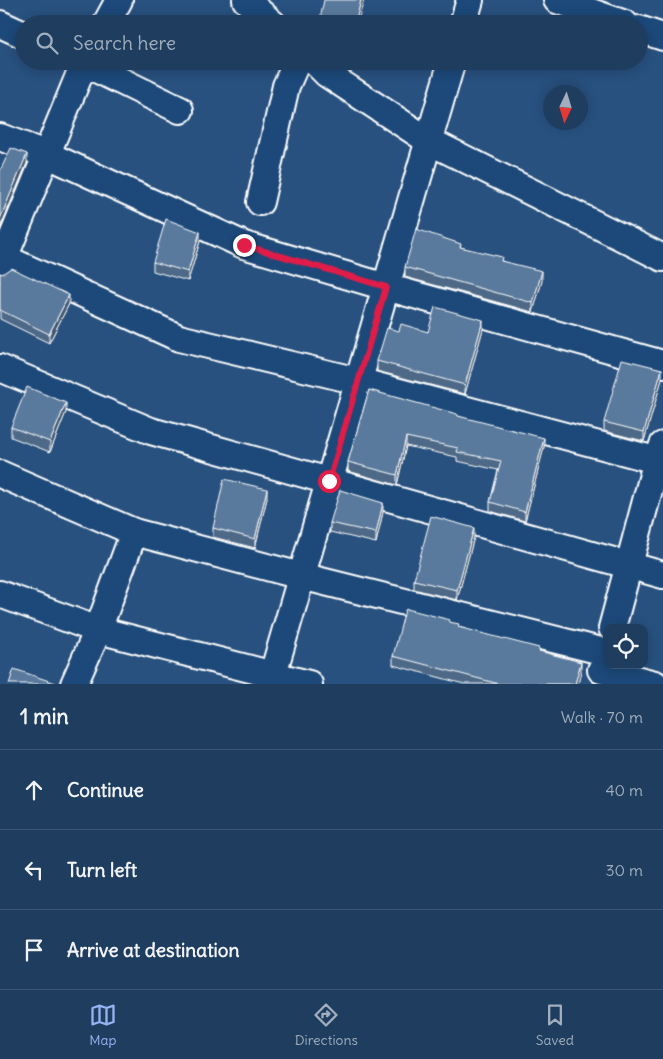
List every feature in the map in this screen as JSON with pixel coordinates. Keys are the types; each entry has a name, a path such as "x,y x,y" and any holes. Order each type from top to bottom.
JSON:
{"street":[{"path":"111,15 119,0"},
{"path":"246,0 263,15"},
{"path":"466,15 470,0"},
{"path":"557,0 600,15"},
{"path":"0,24 15,31"},
{"path":"648,32 663,37"},
{"path":"80,70 48,155 1,261 179,338 661,456 654,471 613,624"},
{"path":"99,70 180,110"},
{"path":"260,202 286,86 292,70"},
{"path":"323,70 429,141 663,258"},
{"path":"271,679 449,70"},
{"path":"0,137 48,155 244,245 386,287 663,364"},
{"path":"0,368 151,431 663,575"},
{"path":"0,474 134,532 603,656"},
{"path":"74,684 98,630 134,532"},
{"path":"0,594 98,630 271,679 309,684"},
{"path":"628,669 655,684"}],"building":[{"path":"324,0 361,0 357,15 321,15"},
{"path":"11,148 27,154 0,219 0,171"},
{"path":"166,219 200,232 188,272 153,262"},
{"path":"416,229 461,244 460,247 502,257 501,261 542,271 533,303 405,267"},
{"path":"11,268 69,295 49,334 0,310 0,273 2,274"},
{"path":"435,307 483,320 465,385 377,361 387,328 399,331 401,324 428,332"},
{"path":"622,359 662,369 644,432 604,422"},
{"path":"27,387 66,403 50,442 11,427"},
{"path":"369,390 457,414 458,416 544,438 525,512 490,502 501,461 457,452 458,448 406,437 397,475 348,462"},
{"path":"224,479 267,489 255,539 213,528"},
{"path":"340,490 383,503 376,533 330,523"},
{"path":"431,516 474,528 457,590 414,580"},
{"path":"405,610 450,620 449,622 459,624 458,627 539,648 539,651 581,662 575,684 499,684 393,656"},
{"path":"14,669 58,684 9,684"}],"route":[{"path":"244,245 386,287 329,481"}]}
